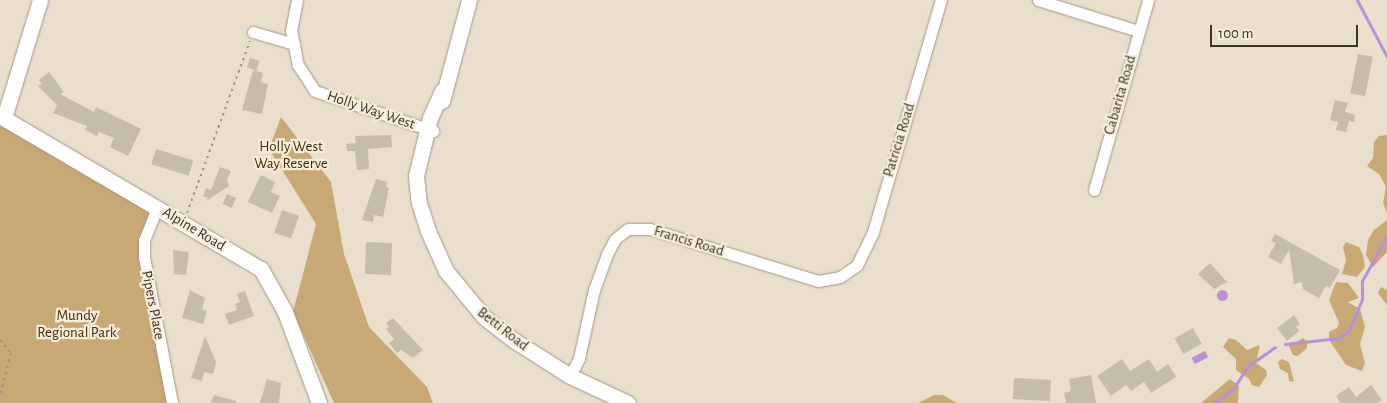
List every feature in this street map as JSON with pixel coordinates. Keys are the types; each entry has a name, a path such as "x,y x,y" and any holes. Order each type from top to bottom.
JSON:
{"street":[{"path":"2,117 40,0"},
{"name":"Holly Way West","path":"297,0 291,30 298,65 316,91 430,130"},
{"name":"Betti Road","path":"469,0 430,130 418,181 419,203 428,231 446,271 484,317 515,341 570,376 628,403"},
{"name":"Patricia Road","path":"846,274 857,265 868,246 941,0"},
{"path":"1038,0 1138,31"},
{"name":"Cabarita Road","path":"1094,190 1148,0"},
{"path":"253,32 294,44"},
{"name":"Alpine Road","path":"2,117 261,269 285,312 319,403"},
{"name":"Pipers Place","path":"157,208 144,241 144,258 172,403"},
{"name":"Francis Road","path":"570,376 579,358 594,290 607,254 615,239 628,229 650,228 818,281 846,274"}],"path":[{"path":"183,223 253,32"},
{"path":"0,340 11,353 0,396"}],"green space":[{"name":"Mundy Regional Park","path":"0,116 157,208 144,241 172,403 0,403"},
{"name":"Holly West Way Reserve","path":"281,117 331,182 344,254 369,327 427,387 433,403 334,403 293,312 316,224 269,149"},
{"path":"1387,135 1387,213 1383,203 1386,187 1379,174 1367,166 1373,158 1374,142 1379,136"},
{"path":"1387,220 1387,252 1373,267 1366,255 1368,240 1374,230"},
{"path":"1346,242 1359,247 1363,255 1365,267 1357,277 1342,274 1346,260 1343,247"},
{"path":"1336,282 1348,283 1359,298 1348,302 1360,309 1365,327 1360,344 1365,363 1362,371 1346,365 1329,340 1329,332 1337,328 1339,323 1329,300"},
{"path":"1381,287 1387,290 1387,305 1378,293"},
{"path":"1229,338 1236,340 1247,350 1260,345 1256,363 1266,370 1267,375 1259,387 1252,385 1249,379 1236,370 1236,359 1223,347"},
{"path":"1303,338 1307,341 1307,348 1298,356 1293,355 1289,346"},
{"path":"1282,359 1289,362 1294,382 1289,381 1288,373 1280,369 1278,362"},
{"path":"1230,379 1239,386 1238,403 1201,403"},
{"path":"934,395 943,395 957,403 918,403"}],"shaded area":[{"path":"1222,289 1228,295 1222,301 1216,295"},
{"path":"1205,351 1208,357 1195,364 1192,358"}],"building":[{"path":"1358,54 1373,57 1365,96 1350,93"},
{"path":"250,58 260,61 257,70 247,68"},
{"path":"253,70 263,73 261,82 268,84 262,114 242,110"},
{"path":"49,72 64,92 60,94 94,112 96,107 141,129 128,156 110,147 114,138 99,132 97,136 85,130 87,126 53,113 57,105 38,86 42,84 39,80"},
{"path":"1335,100 1348,103 1345,112 1355,115 1354,122 1349,121 1346,132 1336,130 1338,122 1330,120"},
{"path":"391,135 392,147 368,149 369,169 357,170 355,151 347,151 346,144 356,143 355,136"},
{"path":"156,149 193,160 189,176 151,164"},
{"path":"220,167 231,171 227,179 229,186 206,201 208,198 203,196 206,188 211,190"},
{"path":"261,175 275,182 271,192 280,196 272,213 248,202"},
{"path":"376,179 387,182 386,187 389,188 383,217 374,215 373,222 362,220"},
{"path":"227,194 236,198 232,208 223,204"},
{"path":"282,210 299,216 291,239 274,233"},
{"path":"1275,234 1340,270 1330,288 1326,286 1319,298 1303,289 1302,282 1294,284 1289,250 1281,264 1268,257 1276,243 1271,241"},
{"path":"366,242 392,243 391,275 365,274"},
{"path":"173,250 189,252 186,275 174,274"},
{"path":"1210,263 1227,282 1214,289 1198,274"},
{"path":"190,290 205,298 202,309 207,311 203,324 182,318"},
{"path":"245,291 254,316 229,325 225,314 237,310 235,304 240,302 237,294"},
{"path":"1294,315 1300,324 1296,327 1299,331 1287,341 1277,328"},
{"path":"393,318 423,350 413,358 401,350 397,353 389,343 394,339 386,329 389,327 386,323"},
{"path":"1193,328 1202,344 1183,354 1175,338"},
{"path":"205,336 216,362 213,374 204,372 202,381 191,378"},
{"path":"1122,359 1130,371 1149,359 1157,372 1168,364 1176,377 1151,393 1144,382 1131,391 1126,385 1111,396 1097,376"},
{"path":"1091,375 1096,403 1066,403 1064,393 1071,391 1069,379"},
{"path":"1014,378 1051,380 1050,401 1013,399"},
{"path":"267,379 281,383 279,403 260,403"},
{"path":"1371,385 1382,400 1377,403 1341,403 1336,396 1349,387 1356,397"},
{"path":"214,395 236,401 236,403 211,403"}],"waterway":[{"path":"1357,0 1387,57"},
{"path":"1285,344 1339,338 1349,330 1362,299 1362,281 1387,236"},
{"path":"1214,403 1233,389 1248,366 1275,347"}]}
